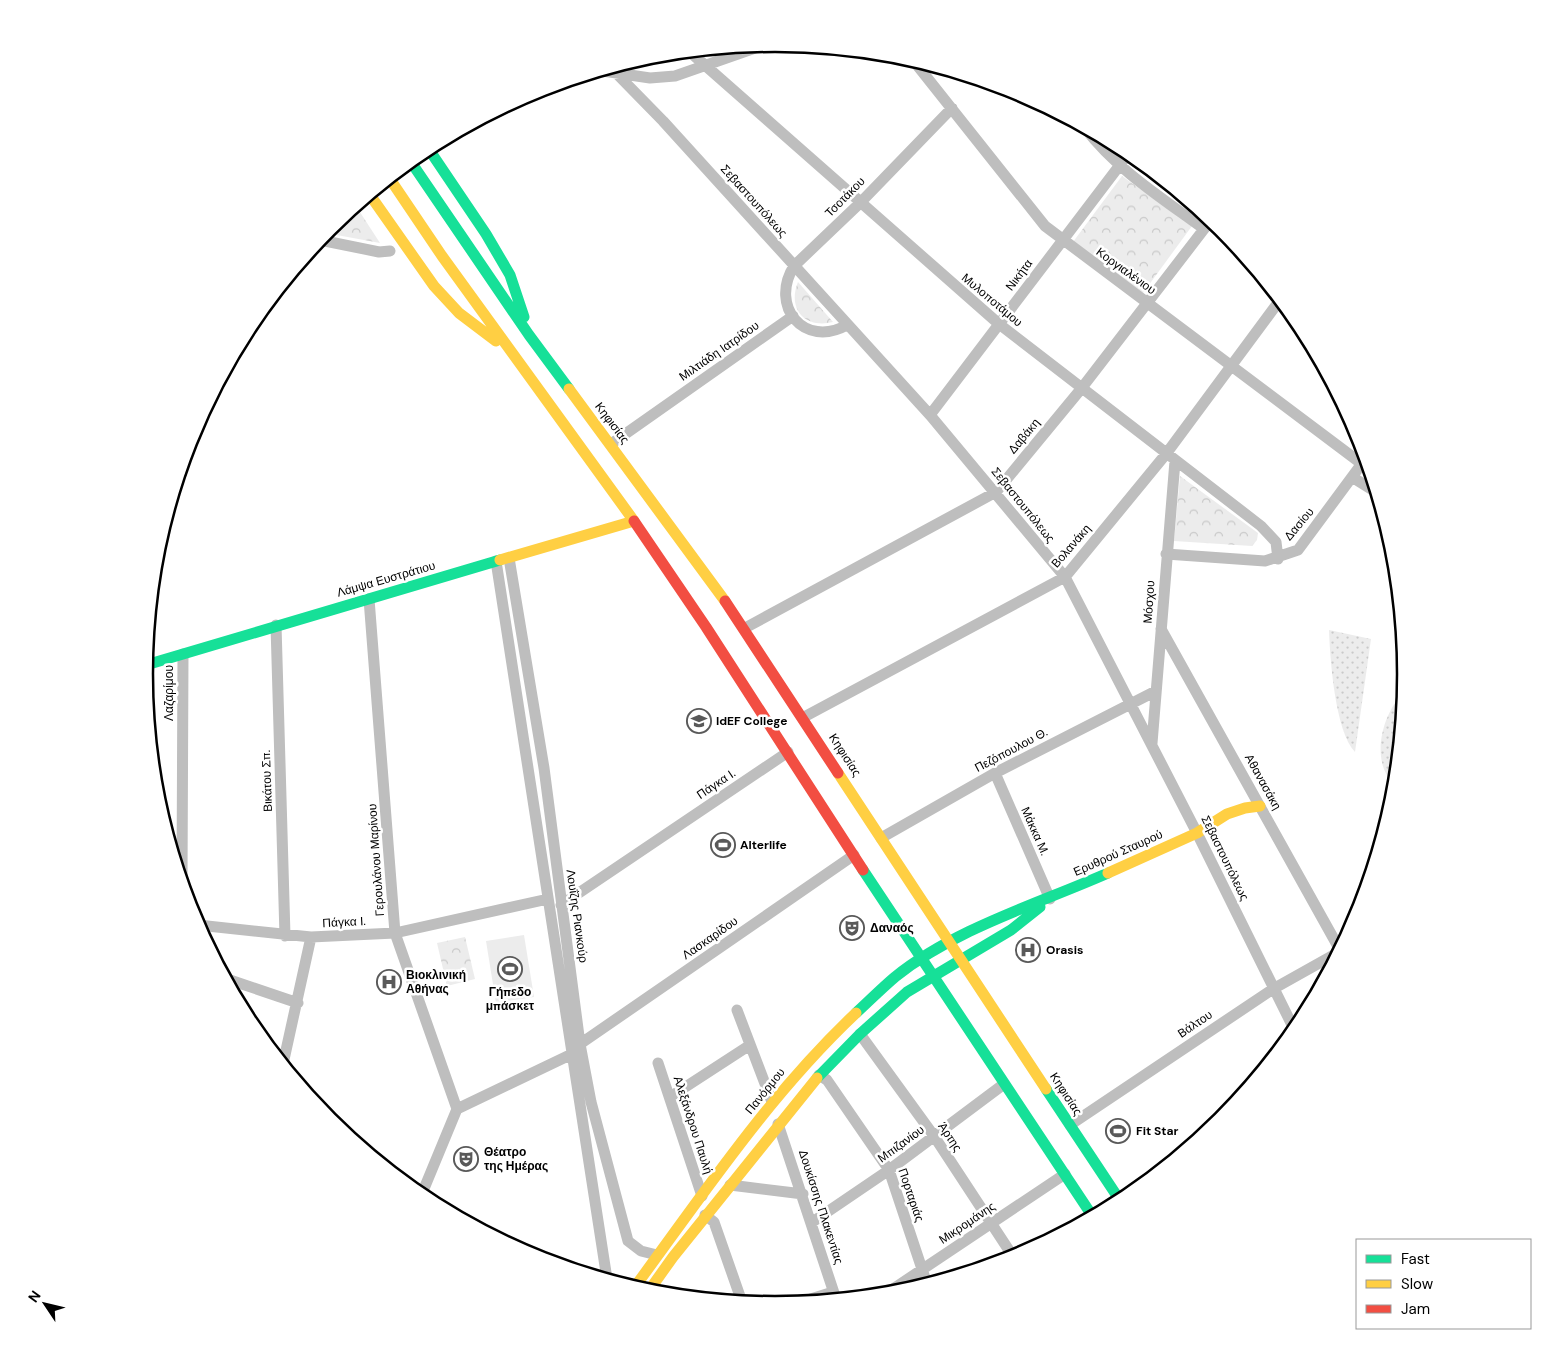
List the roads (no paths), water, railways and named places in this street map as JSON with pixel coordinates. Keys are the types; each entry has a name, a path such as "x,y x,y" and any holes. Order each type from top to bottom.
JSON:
{"main road":[{"name":"Κηφισίας","path":"433,155 486,234 510,276 529,335"},
{"name":"Κηφισίας","path":"415,168 529,335 745,628 960,959 1116,1195"},
{"path":"393,184 509,350 634,521 1089,1211"},
{"path":"373,200 407,252 436,289 460,314 509,350"},
{"name":"Λάμψα Ευστράτιου","path":"154,662 634,521"},
{"name":"Ερυθρού Σταυρού","path":"950,942 1006,914 1050,900 1197,832 1208,832 1254,812 1260,806"},
{"name":"Ερυθρού Σταυρού","path":"960,959 1011,930 1050,900"},
{"name":"Πανόρμου","path":"639,1281 772,1102 823,1044 896,976 950,942"},
{"path":"653,1285 705,1215 818,1075 907,992 960,959"}],"street":[{"path":"622,72 650,78 675,76 736,54"},
{"name":"Μυλοποτάμου","path":"697,58 999,324 1261,526 1276,542 1278,559"},
{"name":"Κοργιαλένιου","path":"921,70 1045,226 1062,241 1231,366 1357,456"},
{"name":"Σεβαστουπόλεως","path":"617,73 930,414 1065,577 1197,832 1291,1023"},
{"name":"Τσοτάκου","path":"792,316 785,301 784,288 794,266 860,203 952,108"},
{"path":"1095,141 1119,166 1196,217"},
{"name":"Νικήτα","path":"930,414 1124,159"},
{"name":"Δαβάκη","path":"745,628 996,492 1081,389 1206,226"},
{"path":"329,242 380,252 390,251"},
{"name":"Βολανάκη","path":"804,717 1065,577 1171,457 1231,366 1276,306"},
{"path":"792,316 810,330 822,333 835,332 847,325"},
{"name":"Μιλτιάδη Ιατρίδου","path":"610,444 792,316"},
{"name":"Μόσχου","path":"1152,744 1171,457"},
{"name":"Δασίου","path":"1166,554 1265,561 1278,559 1298,550 1361,466"},
{"path":"1352,477 1368,487"},
{"name":"Λουΐζης Ριανκούρ","path":"509,558 544,768 580,1044 591,1102 628,1241 641,1251 657,1255"},
{"name":"Λουΐζης Ριανκούρ","path":"496,561 606,1272"},
{"name":"Γερουλάνου Μαρίνου","path":"369,599 395,933 457,1109"},
{"name":"Βικάτου Σπ.","path":"276,625 285,936"},
{"name":"Αθανασάκη","path":"1161,629 1336,944"},
{"name":"Λαζαρίμου","path":"182,858 183,654"},
{"name":"Πεζόπουλου Θ.","path":"882,838 994,773 1156,692"},
{"name":"Πάγκα Ι.","path":"561,905 788,752"},
{"name":"Μάκκα Μ.","path":"994,773 1050,900"},
{"name":"Λασκαρίδου","path":"580,1044 854,856"},
{"name":"Πάγκα Ι.","path":"207,926 285,936 311,937 395,933 548,899"},
{"path":"285,1057 311,937"},
{"name":"Βάλτου","path":"1070,1124 1273,989 1329,957"},
{"path":"235,982 298,1003"},
{"path":"737,1010 772,1102"},
{"name":"Άρτης","path":"860,1034 934,1136 1009,1251"},
{"path":"670,1097 750,1045"},
{"path":"424,1188 457,1109 572,1054"},
{"name":"Αλεξάνδρου Παυλή","path":"658,1063 702,1196"},
{"name":"Πορταριάς","path":"818,1075 827,1080 889,1170 925,1278"},
{"name":"Μπιζανίου","path":"811,1222 889,1170 1004,1084"},
{"name":"Δουκίσσης Πλακεντίας","path":"778,1124 803,1194 834,1293"},
{"name":"Μικρομάνης","path":"900,1284 1064,1174"},
{"path":"730,1185 803,1194"},
{"path":"705,1215 714,1222 740,1295"}],"place":[{"name":"IdEF College","path":"699,721"},
{"name":"Alterlife","path":"723,845"},
{"name":"Δαναός","path":"852,928"},
{"name":"Orasis","path":"1028,950"},
{"name":"Γήπεδο μπάσκετ","path":"510,969"},
{"name":"Βιοκλινική Αθήνας","path":"389,982"},
{"name":"Fit Star","path":"1118,1131"},
{"name":"Θέατρο της Ημέρας","path":"466,1159"}]}
